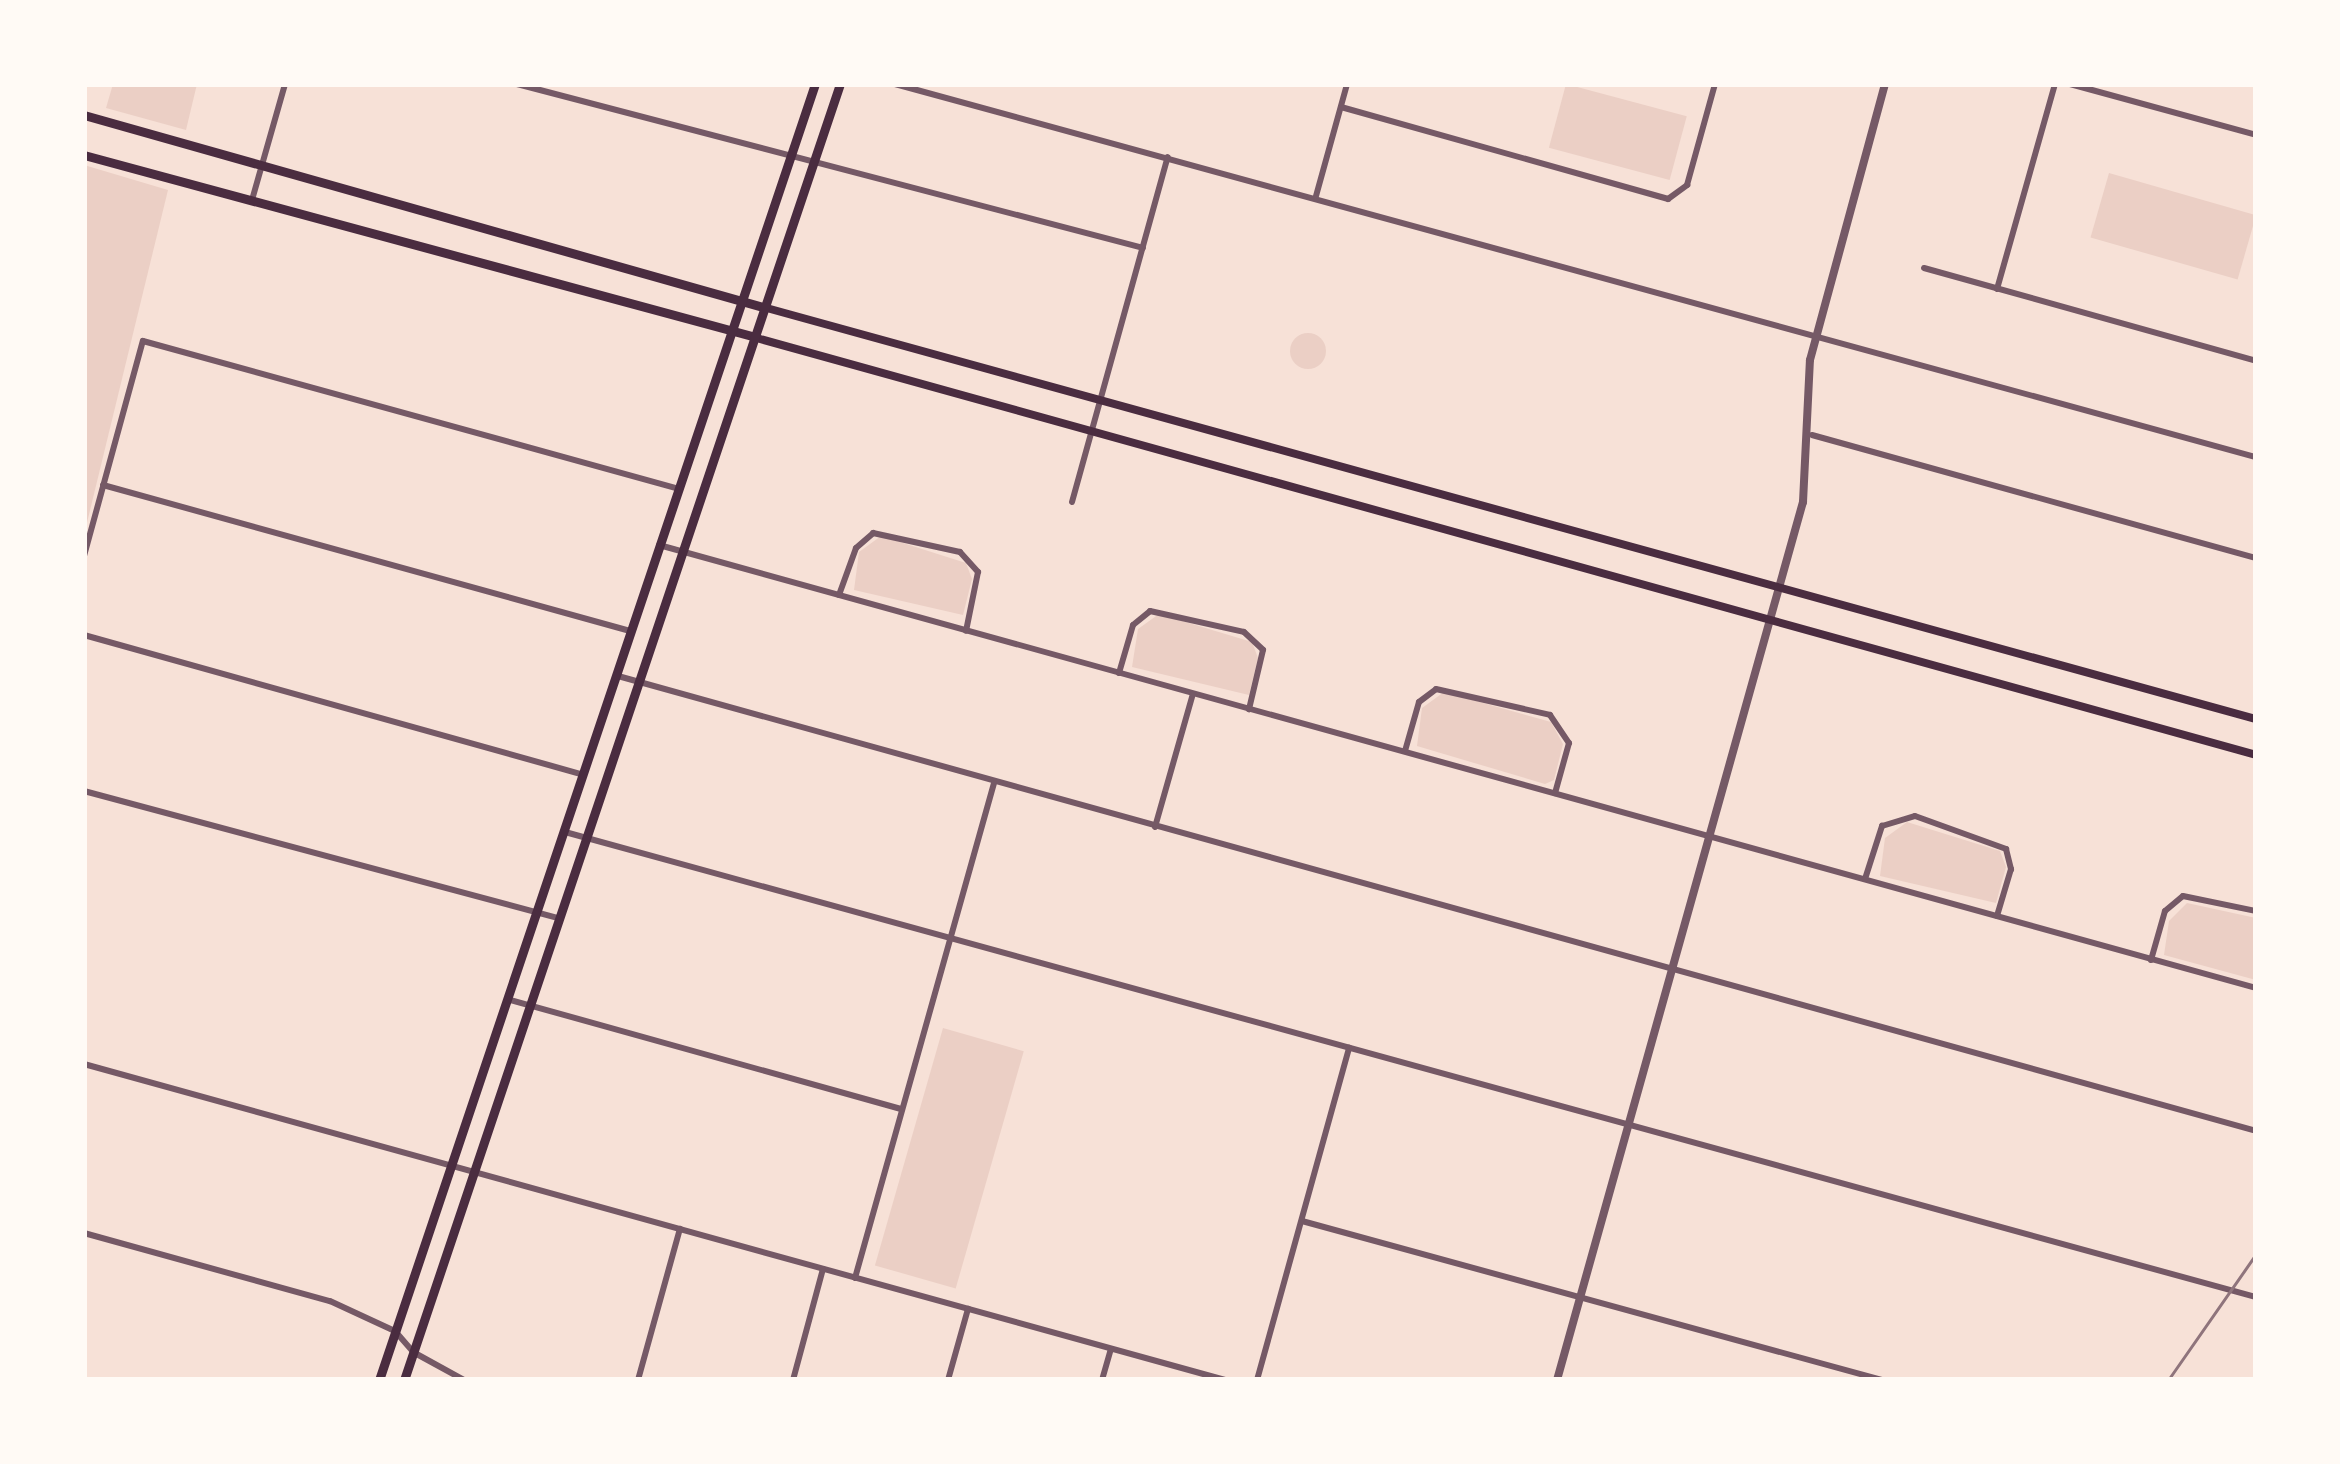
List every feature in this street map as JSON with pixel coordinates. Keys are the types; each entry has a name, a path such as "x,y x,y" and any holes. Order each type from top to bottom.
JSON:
{"main road":[{"path":"379,1380 815,84"},
{"path":"404,1380 840,84"},
{"path":"84,115 2256,719"},
{"path":"84,155 731,329 2256,755"}],"street":[{"path":"252,200 285,84"},
{"path":"517,84 790,160 815,158 1143,248"},
{"path":"895,84 2256,458"},
{"path":"1316,196 1347,84"},
{"path":"1341,107 1668,199 1687,185 1715,84"},
{"path":"1557,1380 1806,489 1815,336 1885,84"},
{"path":"1997,289 2055,84"},
{"path":"2070,84 2256,135"},
{"path":"1072,502 1168,157"},
{"path":"1924,268 2256,361"},
{"path":"84,556 143,341 676,488"},
{"path":"1811,435 2256,558"},
{"path":"104,485 630,631"},
{"path":"839,595 863,538 889,532 943,547 972,558 978,572 966,632"},
{"path":"659,545 2256,988"},
{"path":"1119,673 1133,625 1150,610 1244,632 1257,639 1264,662 1250,709"},
{"path":"84,635 581,774"},
{"path":"616,676 2256,1131"},
{"path":"1405,752 1419,702 1452,688 1561,722 1569,743 1555,793"},
{"path":"1155,827 1193,694"},
{"path":"855,1278 994,783"},
{"path":"84,791 533,915 562,919"},
{"path":"1865,879 1886,823 1908,815 1934,822 2006,849 2011,869 1997,916"},
{"path":"562,831 2256,1297"},
{"path":"2151,960 2165,910 2183,896 2256,911"},
{"path":"507,999 903,1109"},
{"path":"1256,1380 1349,1048"},
{"path":"84,1064 1225,1380"},
{"path":"1302,1221 1882,1380"},
{"path":"638,1380 680,1229"},
{"path":"84,1233 330,1301 395,1331 413,1352 464,1380"},
{"path":"793,1380 824,1269"},
{"path":"948,1380 968,1309"},
{"path":"1102,1380 1111,1348"}],"shaded area":[{"path":"113,84 197,84 186,130 106,108"},
{"path":"1566,84 1687,116 1670,180 1549,148"},
{"path":"84,165 168,190 84,535"},
{"path":"2109,173 2256,215 2238,280 2091,237"},
{"path":"1308,333 1321,338 1326,351 1321,364 1308,369 1295,364 1290,351 1295,338"},
{"path":"881,536 966,563 972,579 963,615 854,590 859,552"},
{"path":"1159,614 1252,642 1258,658 1249,695 1132,667 1138,629"},
{"path":"1444,692 1551,722 1563,744 1554,780 1545,784 1417,746 1422,708"},
{"path":"1907,822 2000,851 2006,867 1996,903 1880,876 1885,838"},
{"path":"2187,903 2256,918 2256,980 2164,955 2169,921"},
{"path":"943,1028 1024,1051 956,1289 875,1265"}],"railway":[{"path":"2168,1380 2256,1254"}]}
